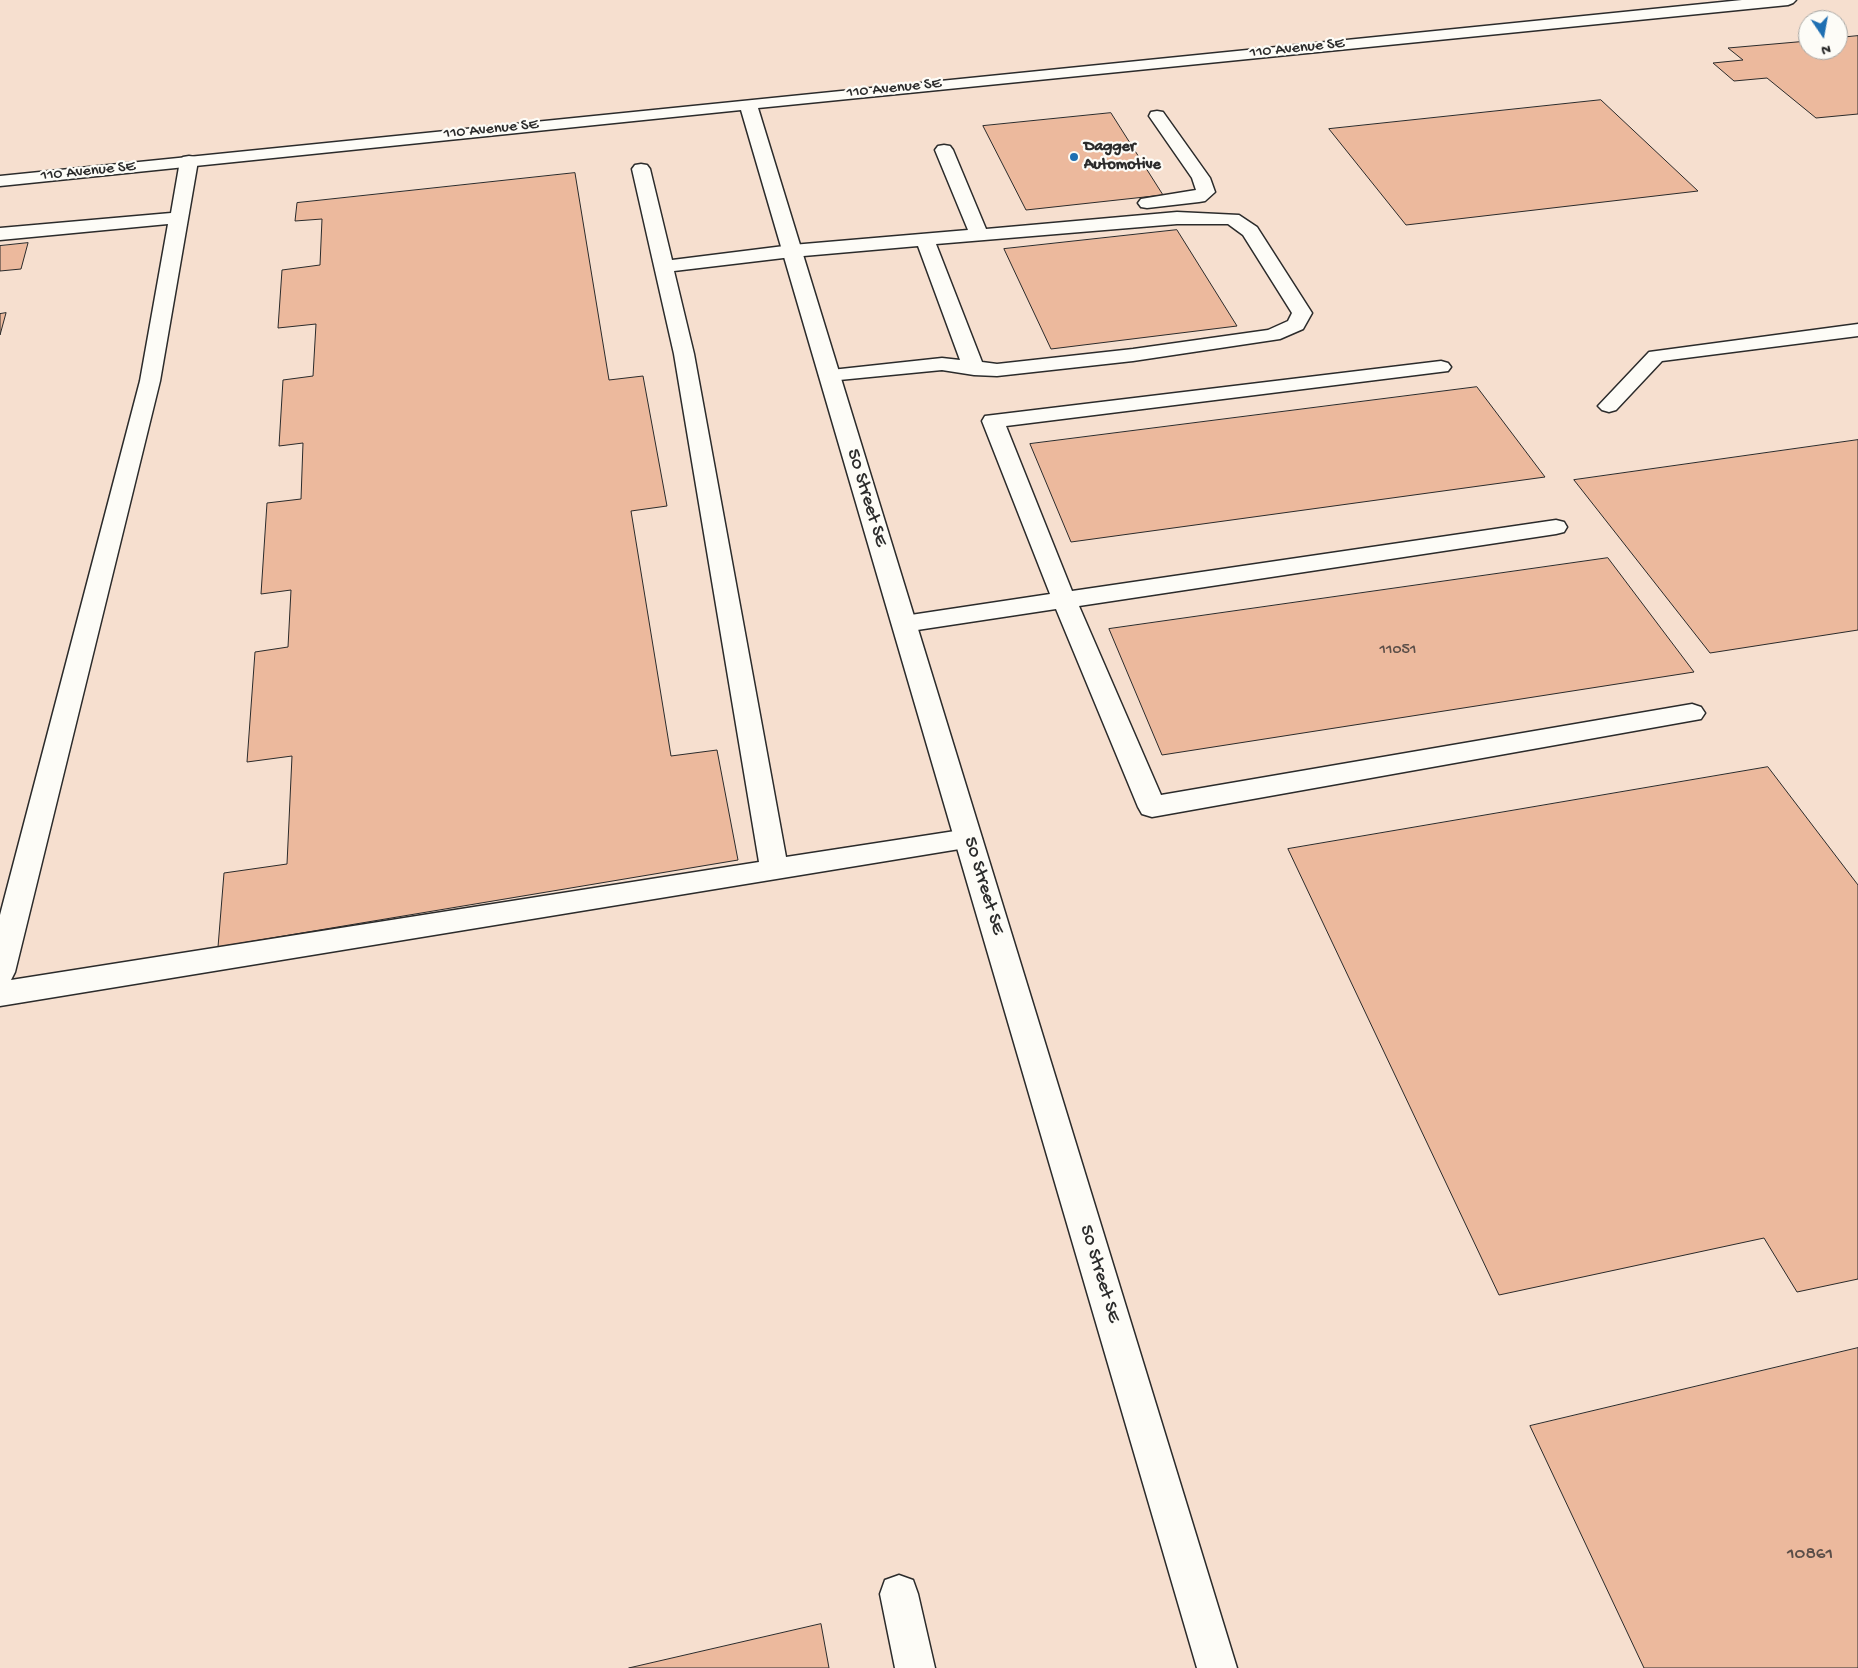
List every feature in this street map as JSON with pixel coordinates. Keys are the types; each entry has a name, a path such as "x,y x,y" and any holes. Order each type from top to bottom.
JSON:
{"street":[{"name":"110 Avenue SE","path":"0,181 1788,0"},
{"name":"50 Street SE","path":"748,104 1217,1668"},
{"path":"664,267 792,251 925,240 977,229 1199,197 1206,192 1201,178 1157,116"},
{"path":"944,150 977,229"},
{"path":"0,972 150,381 189,161"},
{"path":"642,169 684,354 774,870"},
{"path":"0,234 179,218"},
{"path":"829,375 942,364 974,369 997,370 1133,355 1274,335 1296,325 1302,313 1250,231 1232,219 1177,218 977,229"},
{"path":"925,240 974,369"},
{"path":"1609,406 1656,356 1858,330"},
{"path":"1441,367 994,421 1064,600 1152,807 1692,713"},
{"path":"904,624 1556,527"},
{"path":"0,994 968,839"},
{"path":"898,1594 915,1668"}],"shaded area":[{"path":"0,0 1858,0 1858,1668 0,1668"}],"building":[{"path":"1858,36 1858,114 1816,118 1767,78 1734,81 1713,63 1743,60 1728,48 1798,42 1798,60 1848,60 1848,37"},
{"path":"1601,100 1698,191 1406,225 1329,129"},
{"path":"1111,113 1163,195 1026,210 983,126"},
{"path":"575,173 609,380 643,376 667,506 631,511 671,756 717,750 738,860 218,947 224,873 287,864 292,756 247,762 255,652 288,647 291,590 261,594 267,503 301,499 303,443 279,446 283,380 313,376 316,324 278,328 282,270 320,265 322,219 295,221 297,203"},
{"path":"1177,230 1237,326 1051,349 1004,249"},
{"path":"28,243 21,269 0,271 0,246"},
{"path":"6,313 0,335 0,314"},
{"path":"1477,387 1545,477 1071,542 1030,444"},
{"path":"1858,440 1858,630 1710,653 1574,480"},
{"path":"1608,558 1694,672 1162,755 1109,629"},
{"path":"1768,767 1858,885 1858,1279 1797,1292 1764,1238 1499,1295 1288,849"},
{"path":"1858,1348 1858,1668 1644,1668 1530,1426"},
{"path":"821,1624 829,1668 629,1668"}],"place":[{"name":"Dagger Automotive","path":"1074,157"}]}
